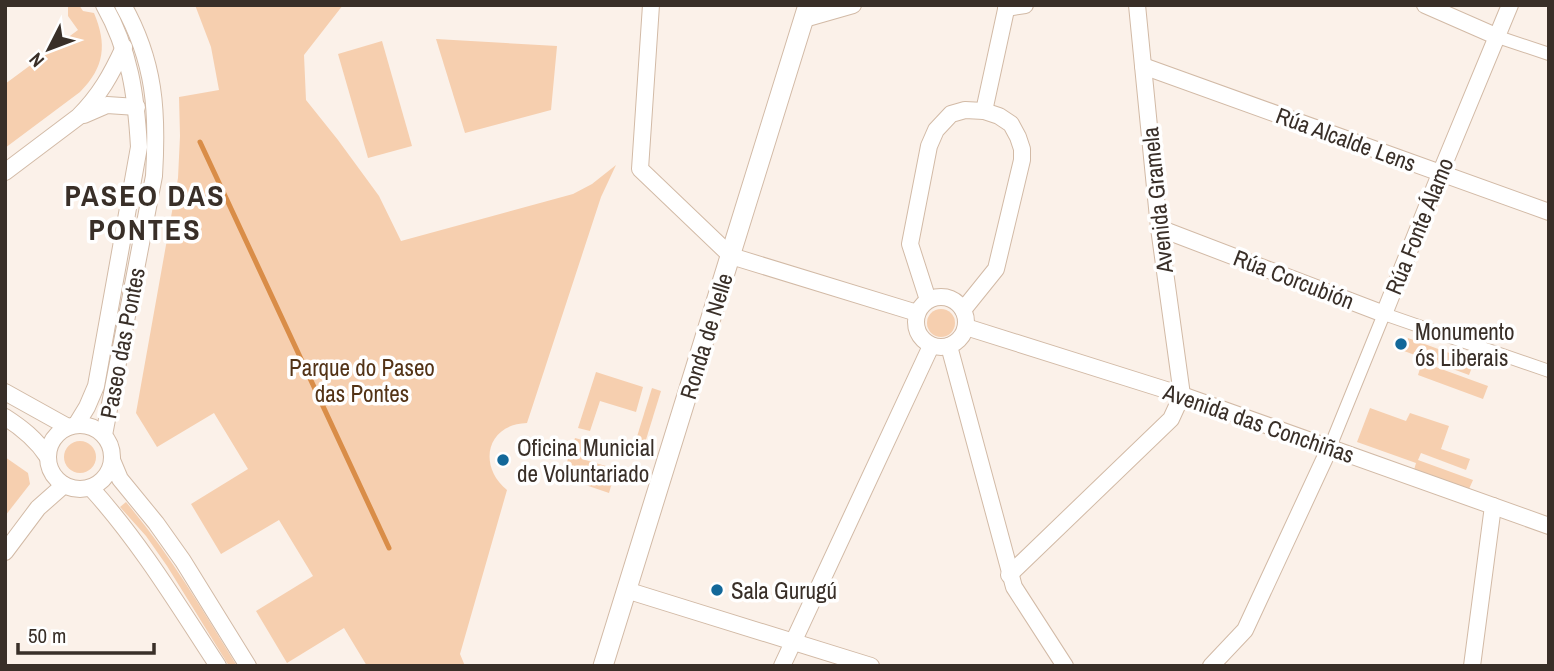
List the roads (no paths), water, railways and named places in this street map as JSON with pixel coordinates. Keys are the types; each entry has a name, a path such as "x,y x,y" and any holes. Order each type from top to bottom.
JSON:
{"street":[{"name":"Paseo das Pontes","path":"72,426 88,407 96,386 139,147 132,77 124,47 104,5"},
{"name":"Paseo das Pontes","path":"104,435 154,176 156,150 156,112 149,67 123,5"},
{"path":"652,5 640,169 731,256 917,313"},
{"path":"806,12 853,5"},
{"path":"984,111 1007,7 1025,5"},
{"name":"Avenida Gramela","path":"1137,5 1159,228 1182,395"},
{"path":"1424,5 1498,37 1549,54"},
{"name":"Rúa Fonte Álamo","path":"1330,447 1510,5"},
{"name":"Ronda de Nelle","path":"603,666 806,12"},
{"path":"5,172 78,117 107,82 124,47"},
{"name":"Rúa Alcalde Lens","path":"1143,66 1549,212"},
{"path":"78,117 107,105 137,107"},
{"path":"928,300 909,244 929,146 936,130 951,114 965,110 984,111 1011,124 1022,149 1022,160 996,269 964,310"},
{"name":"Rúa Corcubión","path":"1159,228 1384,314 1549,372"},
{"path":"936,297 952,299 964,310 966,327 960,340 937,348 919,336 916,329 917,313 928,300 936,297"},
{"name":"Avenida das Conchiñas","path":"966,327 1182,395 1549,526"},
{"path":"782,666 931,346"},
{"path":"949,346 1009,575 1065,666"},
{"path":"5,392 72,426 92,427 104,435 112,451 106,477 99,484 82,490 64,485 51,473 47,456 30,434 5,417"},
{"path":"1009,575 1171,419 1182,395"},
{"path":"47,456 54,438 60,431 72,426"},
{"path":"1211,666 1245,630 1330,447"},
{"path":"112,460 120,479 183,561 248,666"},
{"path":"5,552 37,508 64,485"},
{"path":"91,488 144,553 218,666"},
{"path":"1472,666 1493,506"},
{"path":"626,590 871,666"}],"waterway":[{"path":"200,142 389,548"}],"place":[{"name":"Monumento ós Liberais","path":"1401,344"},
{"name":"Oficina Municial de Voluntariado","path":"503,460"},
{"name":"Sala Gurugú","path":"717,590"}],"district":[{"name":"PASEO DAS PONTES","path":"145,212"}],"park label":[{"name":"Parque do Paseo das Pontes","path":"362,380"}]}
